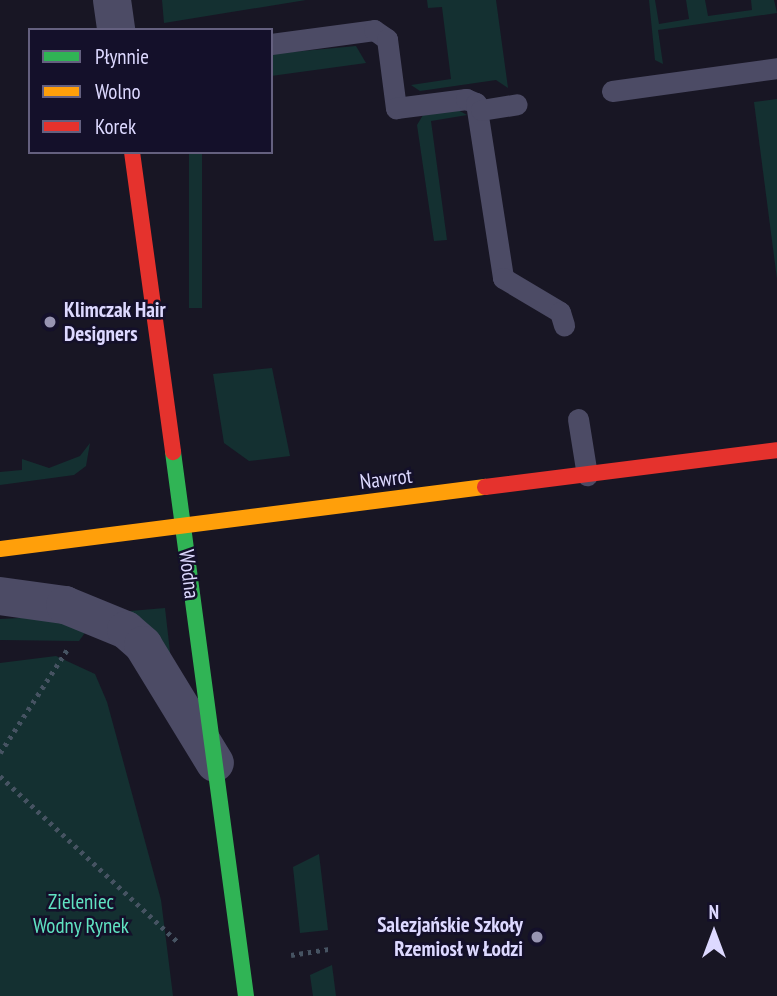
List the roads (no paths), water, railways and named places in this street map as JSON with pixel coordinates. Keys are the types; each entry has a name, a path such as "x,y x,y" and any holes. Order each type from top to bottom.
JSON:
{"street":[{"path":"112,0 116,28"},
{"name":"Wodna","path":"132,154 246,996"},
{"name":"Nawrot","path":"0,549 777,450"},
{"path":"0,596 65,606 126,630 148,653 215,763"}],"lane":[{"path":"273,44 374,30 387,39 396,108 466,99 481,110 517,104"},
{"path":"612,91 777,68"},
{"path":"481,110 503,278 559,312 564,325"},
{"path":"579,419 587,475"}],"place":[{"name":"Klimczak Hair Designers","path":"50,322"},
{"name":"Salezjańskie Szkoły Rzemiosł w Łodzi","path":"537,937"}],"park label":[{"name":"Zieleniec Wodny Rynek","path":"81,914"}]}
